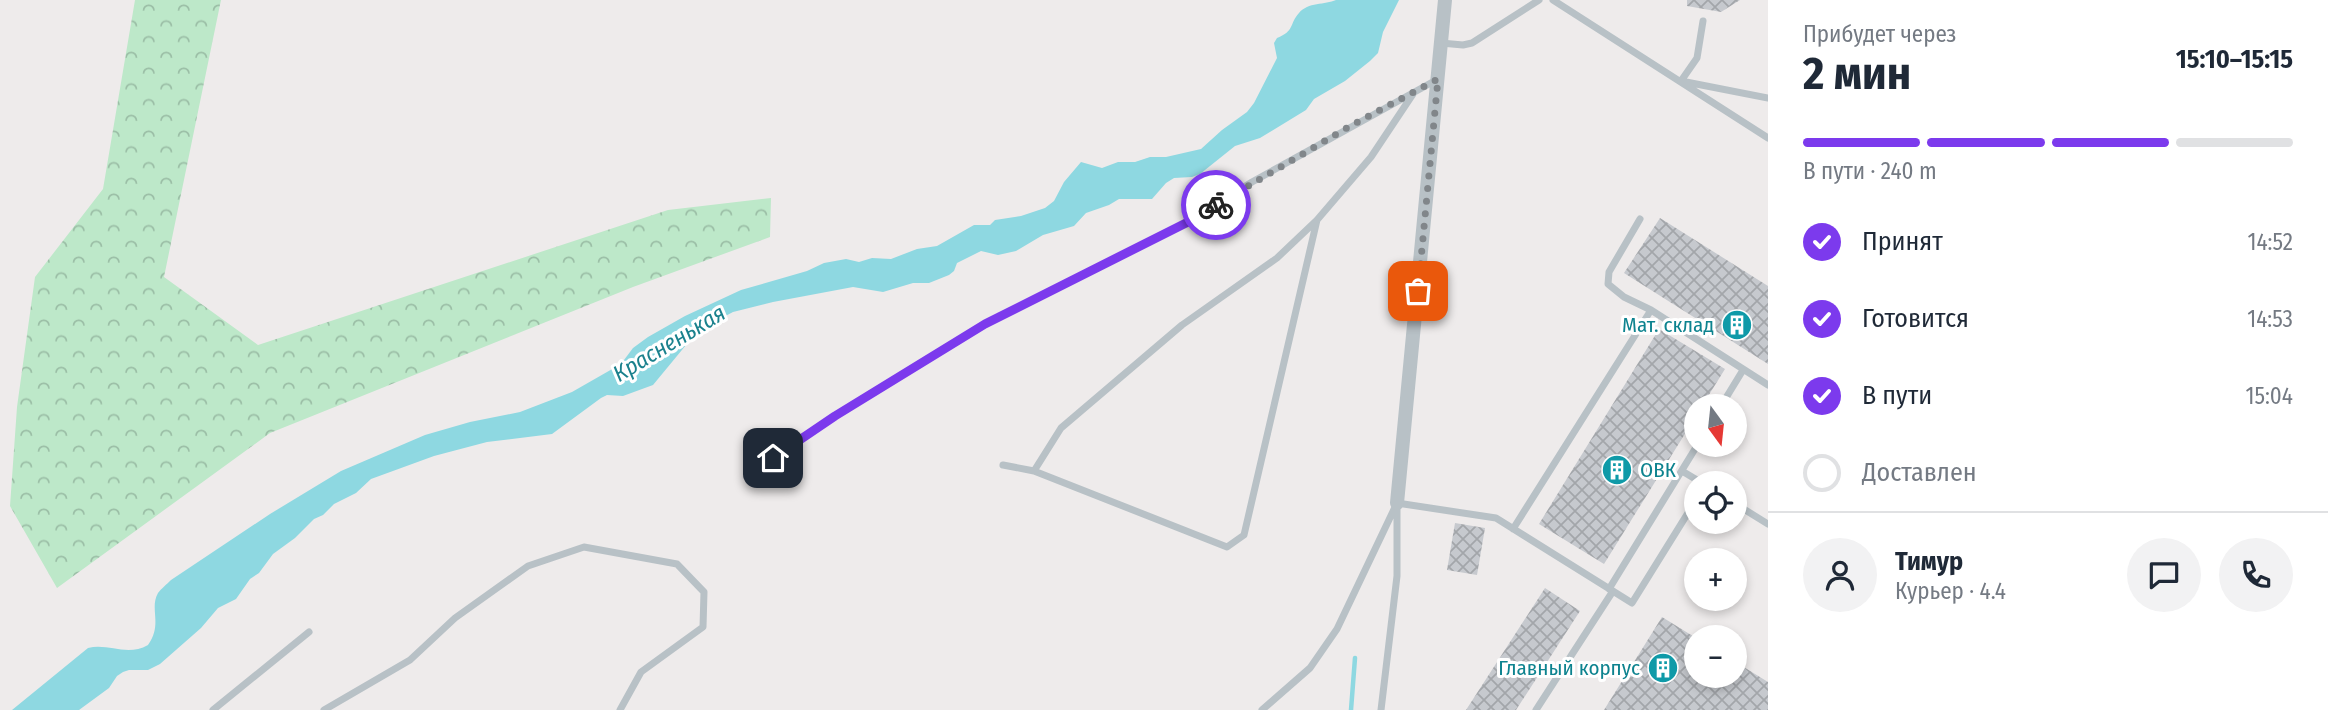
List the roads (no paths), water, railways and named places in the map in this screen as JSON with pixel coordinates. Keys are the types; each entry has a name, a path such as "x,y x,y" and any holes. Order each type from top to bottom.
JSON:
{"street":[{"path":"1397,503 1445,0"}],"lane":[{"path":"1441,43 1472,43 1539,0"},
{"path":"1553,0 1768,136"},
{"path":"1681,81 1697,58 1703,21"},
{"path":"752,472 835,416 985,324 1190,221 1252,182 1438,79"},
{"path":"1681,81 1768,98"},
{"path":"1034,471 1061,428 1182,325 1277,258 1317,220 1371,157 1416,91"},
{"path":"1640,219 1609,272 1608,284 1624,297 1651,310 1768,385"},
{"path":"1003,465 1034,471 1227,547 1244,535 1317,220"},
{"path":"1513,529 1651,310"},
{"path":"1728,394 1743,370"},
{"path":"1536,710 1690,457"},
{"path":"1397,503 1496,518 1632,603 1684,519"},
{"path":"1262,710 1310,668 1337,629 1397,503"},
{"path":"1381,710 1397,576 1397,503"},
{"path":"1747,511 1768,524"},
{"path":"324,710 410,660 455,618 528,566 584,547 677,564 704,592 703,627 641,672 620,710"},
{"path":"213,710 309,632"}],"water":[{"name":"Красненькая","path":"1336,0 1399,0 1383,32 1378,53 1345,81 1314,99 1306,110 1260,138 1235,146 1200,174 1174,178 1152,199 1119,199 1086,213 1074,226 1043,235 1016,251 998,255 981,251 957,263 949,275 929,283 913,283 883,292 853,287 733,312 691,339 653,385 623,396 607,395 552,434 487,442 434,456 371,479 356,493 334,504 323,515 314,519 295,538 273,554 236,599 218,608 201,628 160,664 148,670 123,672 109,688 79,710 12,710 88,648 133,650 148,645 155,630 158,593 171,580 270,514 341,471 425,435 520,412 572,392 621,364 633,348 648,337 741,290 807,271 824,263 846,259 859,262 872,258 891,259 917,249 937,246 974,225 990,225 995,220 1021,216 1045,208 1054,201 1064,182 1081,162 1102,168 1118,162 1135,162 1201,149 1247,112 1254,103 1277,58 1274,43 1289,30 1299,13 1307,7"}],"waterway":[{"path":"1351,710 1355,658"}],"place":[{"name":"Мат. склад","path":"1737,325"},
{"name":"ОВК","path":"1617,470"},
{"name":"Главный корпус","path":"1663,668"}]}
